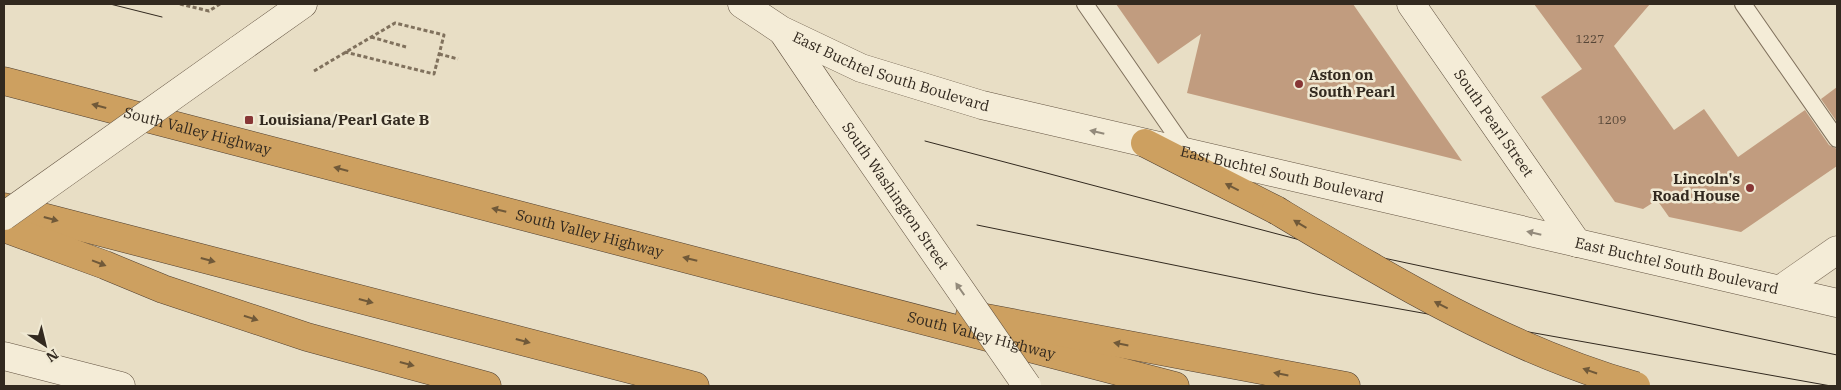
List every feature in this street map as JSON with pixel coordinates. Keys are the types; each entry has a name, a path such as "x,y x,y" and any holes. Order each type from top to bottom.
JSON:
{"highway":[{"name":"South Valley Highway","path":"4,81 1175,386"},
{"path":"1145,143 1276,210 1372,268 1500,335 1572,364 1636,386"},
{"path":"4,207 695,386"},
{"path":"4,228 105,265 163,289 298,334 487,386"},
{"path":"737,271 1346,386"}],"main road":[{"path":"4,216 304,4"},
{"name":"East Buchtel South Boulevard","path":"742,4 781,30 861,68 982,105 1837,303"},
{"name":"South Washington Street","path":"763,4 1027,386"},
{"name":"South Pearl Street","path":"1411,4 1577,243"},
{"path":"1781,289 1837,250"},
{"path":"4,356 48,376 121,386"}],"lane":[{"path":"1085,4 1188,153"},
{"path":"1743,4 1837,139"}],"path":[{"path":"175,4 209,11 220,4"},
{"path":"314,71 345,52 370,37 395,23 444,35 434,74 345,52"},
{"path":"370,37 406,47"},
{"path":"439,54 458,59"}],"building":[{"name":"Aston on South Pearl","path":"1116,4 1353,4 1462,161 1187,93 1201,34 1158,64"},
{"path":"1534,4 1650,4 1614,46 1674,130 1704,109 1738,157 1805,110 1829,145 1837,149 1837,166 1741,232 1669,217 1657,200 1643,209 1615,202 1541,97 1582,69"},
{"path":"1837,87 1837,122 1821,99"}],"tram line":[{"path":"110,4 162,17"},
{"path":"925,141 1304,241 1837,355"},
{"path":"977,225 1316,294 1831,386"}],"place":[{"name":"Aston on South Pearl","path":"1299,84"},
{"name":"Louisiana/Pearl Gate B","path":"249,120"},
{"name":"Lincoln's Road House","path":"1750,188"}]}
